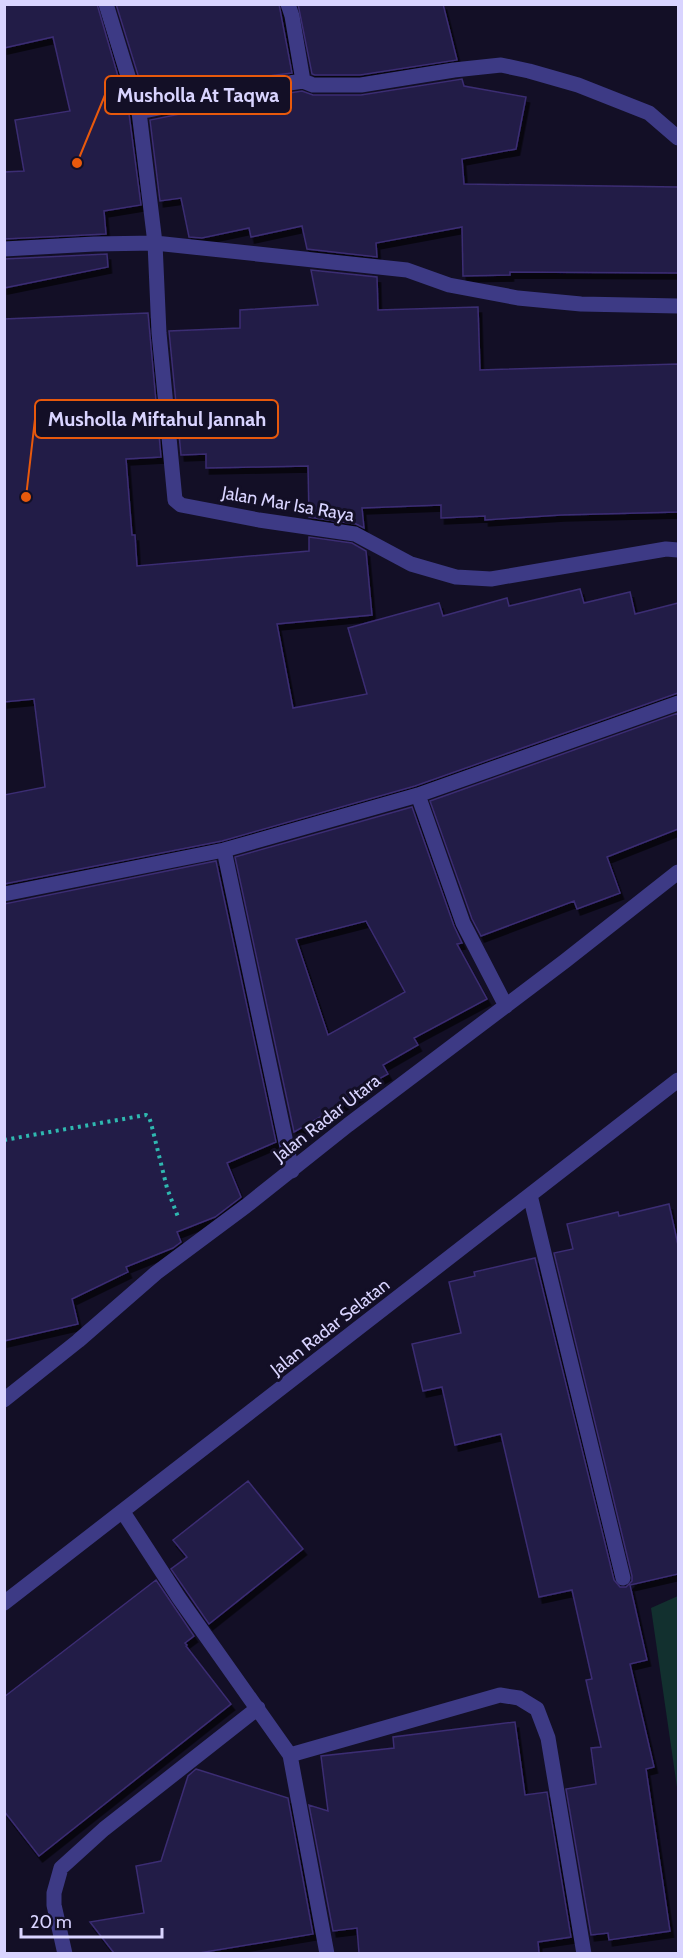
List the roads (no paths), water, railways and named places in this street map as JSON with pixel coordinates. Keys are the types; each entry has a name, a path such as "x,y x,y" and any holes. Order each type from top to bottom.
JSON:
{"street":[{"name":"Jalan Mar Isa Raya","path":"105,4 140,112 154,243 159,333 175,500 181,505 259,520 355,534 411,564 456,577 491,579 666,549 678,550"},
{"path":"288,4 303,81"},
{"path":"140,112 303,81 313,85 362,85 501,65 578,85 649,113 678,138"},
{"path":"4,249 154,243 408,270 449,285 518,298 581,304 678,306"},
{"path":"4,894 224,850 418,795 678,703"},
{"path":"418,795 463,923 506,1006"},
{"path":"224,850 291,1171"},
{"name":"Jalan Radar Utara","path":"4,1400 78,1341 156,1273 566,961 678,872"},
{"name":"Jalan Radar Selatan","path":"4,1603 678,1080"},
{"path":"530,1195 623,1578"},
{"path":"123,1512 179,1598 290,1755 327,1953"},
{"path":"290,1755 500,1695 519,1698 537,1709 548,1738 584,1953"},
{"path":"65,1953 54,1899 61,1868 104,1829 258,1708"}],"place":[{"name":"Musholla At Taqwa","path":"77,163"},
{"name":"Musholla Miftahul Jannah","path":"26,497"}]}
